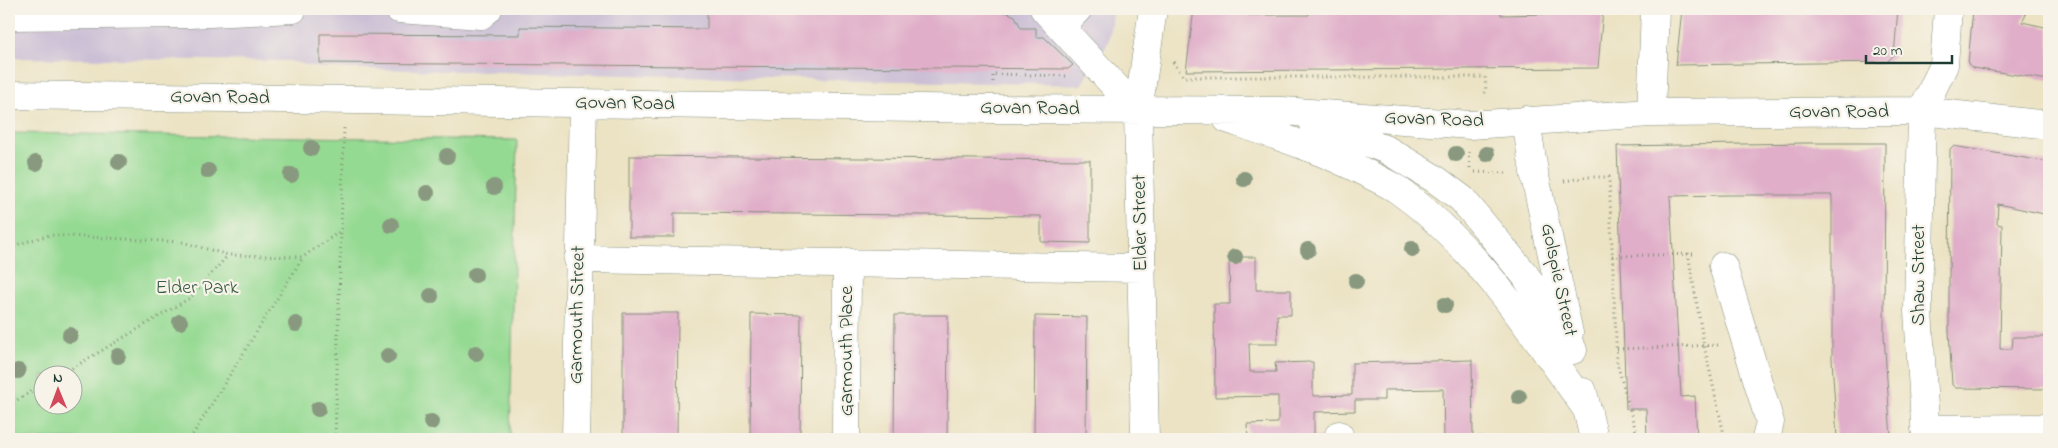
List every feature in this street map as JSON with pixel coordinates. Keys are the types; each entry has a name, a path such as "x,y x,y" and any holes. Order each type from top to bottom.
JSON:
{"street":[{"path":"9,16 190,14 293,9"},
{"path":"399,9 481,15 488,9"},
{"name":"Elder Street","path":"1145,439 1138,111 1154,9"},
{"path":"1651,113 1655,9"},
{"path":"1922,111 1944,66 1948,9"},
{"path":"1061,15 1138,111"},
{"name":"Govan Road","path":"9,95 1138,111 1283,111 1470,125 1651,113 1922,111 2049,125"},
{"name":"Garmouth Street","path":"576,439 578,259 582,190 583,103"},
{"path":"1203,111 1303,144 1355,167 1397,189 1444,228 1513,307 1588,411"},
{"path":"1283,111 1387,150 1435,179 1462,199 1524,275 1573,350"},
{"name":"Shaw Street","path":"1922,111 1918,310 1926,434"},
{"name":"Golspie Street","path":"1526,120 1534,172 1594,439"},
{"path":"578,259 1142,268"},
{"name":"Garmouth Place","path":"846,439 847,262"},
{"path":"1723,266 1770,422 1766,439"},
{"path":"1926,434 2049,428"}],"path":[{"path":"335,439 344,100"},
{"path":"190,439 303,257 342,230"},
{"path":"9,247 49,235 182,242 228,255 303,257"},
{"path":"1688,253 1704,345 1724,439"},
{"path":"1612,256 1694,253 1723,266"},
{"path":"76,366 190,298 228,255"},
{"path":"1617,349 1746,344"},
{"path":"9,405 32,391"}],"shaded area":[{"path":"9,9 1113,9 1108,43 1081,85 320,68 289,61 9,58"}],"green space":[{"name":"Elder Park","path":"9,133 517,140 510,439 9,439"}],"building":[{"path":"989,9 989,12 1006,12 1015,16 1021,28 1036,28 1036,37 1044,37 1073,65 1068,69 320,63 320,34 520,35 520,27 707,29 707,10"},
{"path":"1194,9 1248,9 1248,15 1309,15 1309,9 1501,9 1501,15 1549,14 1549,9 1603,9 1598,68 1186,71"},
{"path":"1682,9 1735,9 1735,11 1898,9 1894,55 1887,62 1676,65"},
{"path":"1973,9 2026,9 2022,22 2049,28 2049,80 1973,68 1968,64"},
{"path":"1885,143 1884,335 1891,439 1837,439 1832,359 1832,195 1726,195 1670,196 1681,397 1695,396 1697,439 1647,439 1646,409 1626,409 1617,146"},
{"path":"1953,146 2049,162 2049,212 2045,211 2044,214 1998,204 1997,224 2002,225 2000,349 2012,349 2013,337 2049,337 2049,389 1956,388 1952,385 1949,283 1950,149"},
{"path":"629,156 1090,160 1090,243 1041,242 1041,216 674,213 674,237 629,237"},
{"path":"1229,257 1256,257 1256,290 1291,290 1291,315 1277,315 1278,344 1249,344 1250,372 1276,372 1275,363 1313,362 1313,396 1352,395 1352,363 1472,360 1473,437 1482,436 1482,439 1444,439 1443,389 1384,390 1384,400 1355,400 1355,411 1314,412 1314,437 1326,437 1326,439 1248,439 1247,424 1278,423 1278,396 1215,397 1214,304 1230,304"},
{"path":"623,313 678,313 677,439 623,439"},
{"path":"751,314 801,315 800,439 750,439"},
{"path":"895,315 948,315 947,439 894,439"},
{"path":"1035,316 1087,317 1086,439 1034,439"}]}
